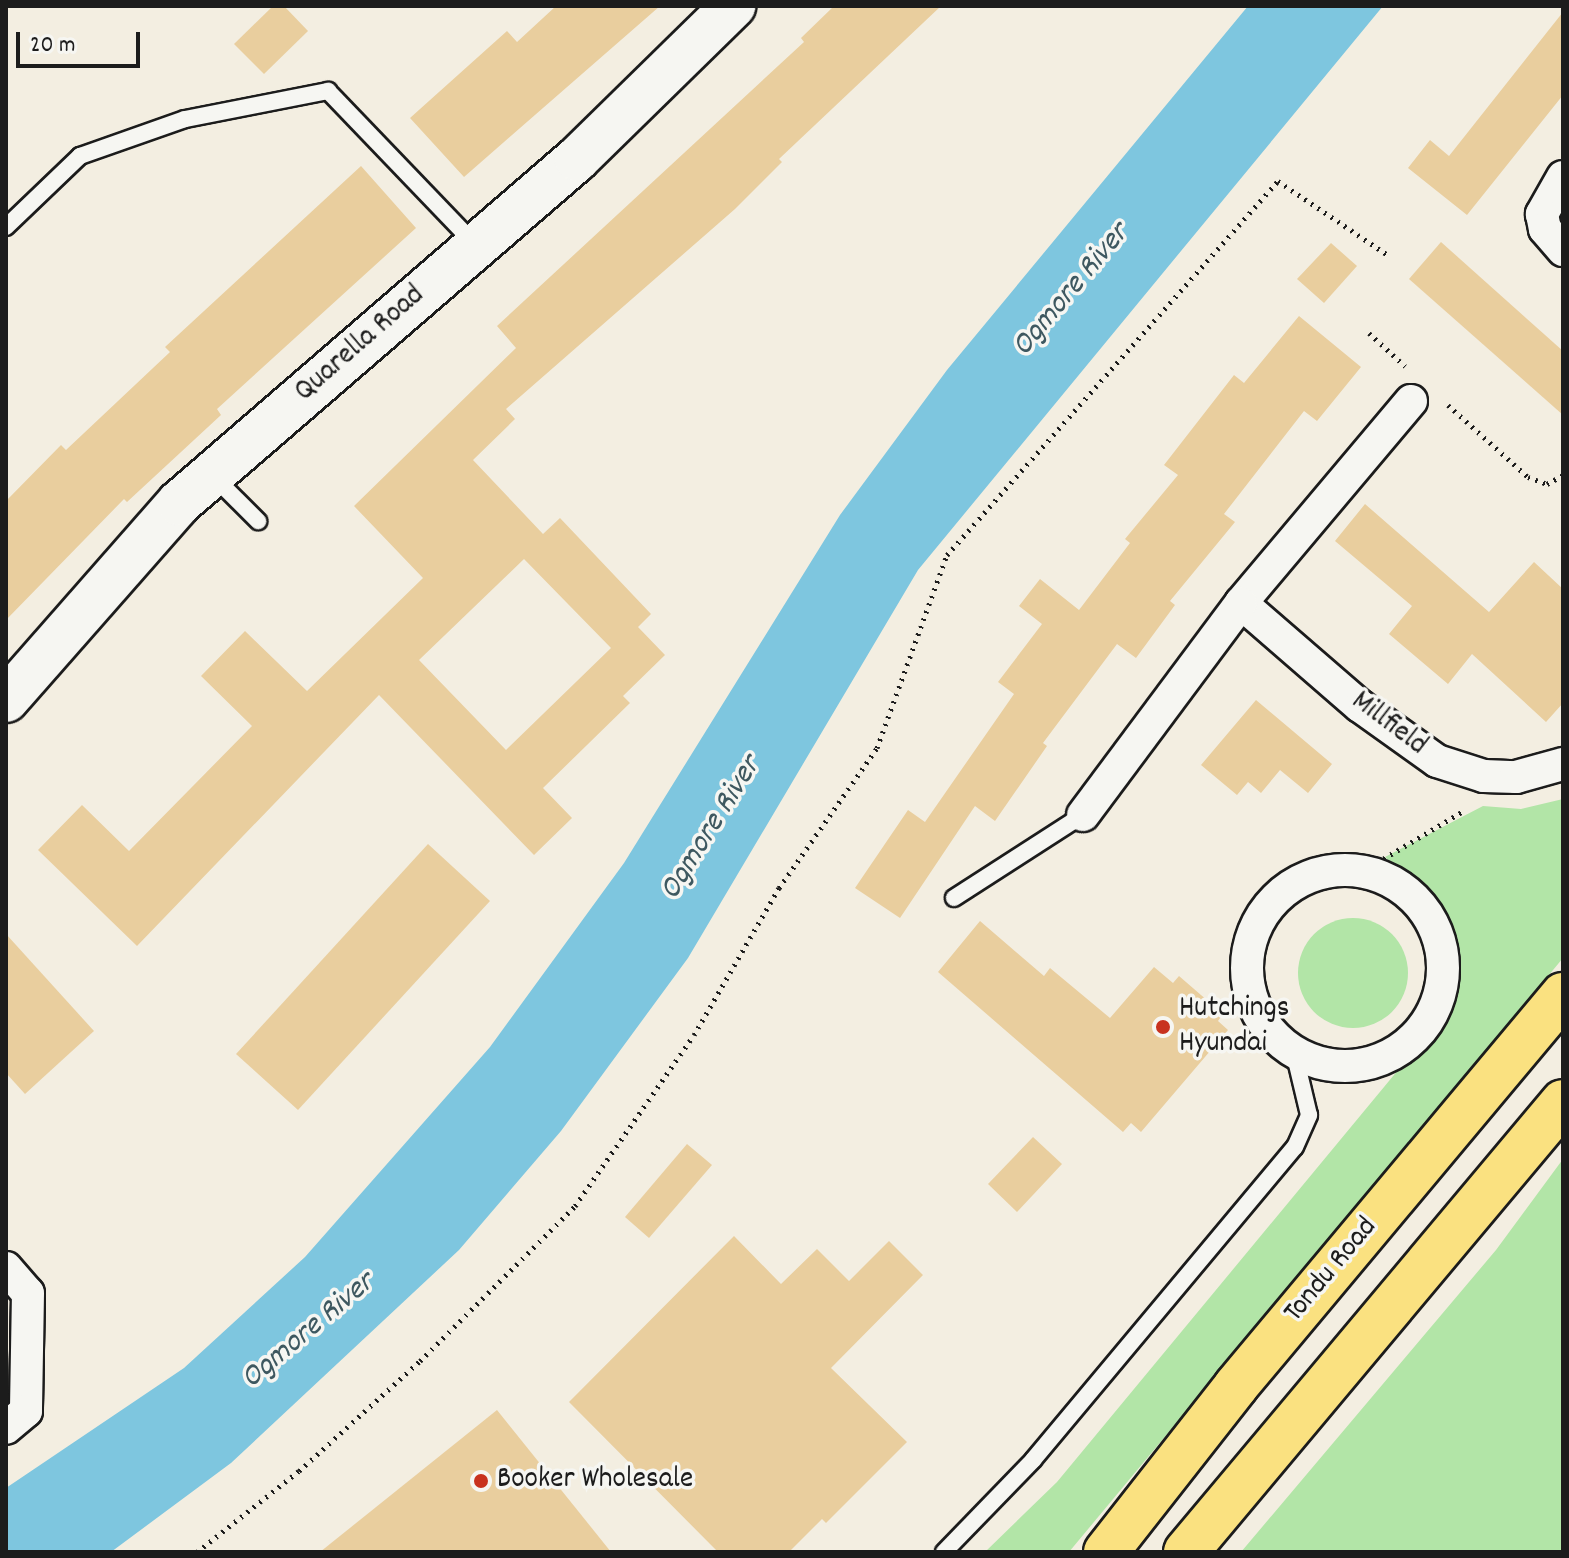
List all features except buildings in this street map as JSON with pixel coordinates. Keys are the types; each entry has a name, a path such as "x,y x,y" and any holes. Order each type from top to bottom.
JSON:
{"main road":[{"name":"Tondu Road","path":"1106,1552 1236,1386 1563,995"},
{"path":"1186,1552 1563,1102"}],"street":[{"name":"Quarella Road","path":"6,700 179,503 577,159 733,6"},
{"path":"1563,177 1542,214 1545,229 1563,250"},
{"path":"1083,815 1241,603 1420,390"},
{"name":"Millfield","path":"1241,603 1360,706 1437,761 1484,776 1516,777 1563,764"},
{"path":"1329,870 1363,871 1392,881 1419,902 1439,935 1444,969 1431,1018 1408,1044 1368,1063 1323,1064 1294,1052 1269,1030 1252,1000 1249,947 1267,908 1292,885 1329,870"},
{"path":"6,1268 28,1293 26,1411 6,1428"}],"lane":[{"path":"6,227 80,156 185,119 328,91 476,245"},
{"path":"211,475 258,521"},
{"path":"954,898 1083,815"},
{"path":"944,1552 1033,1460 1295,1147 1309,1115 1294,1052"}],"path":[{"path":"197,1552 299,1471 420,1361 575,1206 694,1035 779,888 877,748 947,555 1278,181 1389,256"},
{"path":"1369,333 1420,390 1528,477 1547,484 1563,475"},
{"path":"1363,871 1470,807"}],"green space":[{"path":"1563,799 1563,958 1069,1552 985,1552 1057,1482 1432,1029 1451,984 1444,924 1385,857 1483,806 1521,809"},
{"path":"1353,918 1374,922 1392,934 1404,952 1408,973 1404,994 1392,1012 1374,1024 1353,1028 1332,1024 1314,1012 1302,994 1298,973 1302,952 1314,934 1332,922"},
{"path":"1563,1159 1563,1552 1241,1552 1496,1250"}],"water":[{"name":"Ogmore River","path":"1248,6 1383,6 918,570 688,958 561,1131 459,1250 231,1463 111,1552 6,1552 6,1488 184,1368 305,1257 490,1047 624,863 840,515 947,370"}],"place":[{"name":"Hutchings Hyundai","path":"1163,1027"},
{"name":"Booker Wholesale","path":"481,1481"}]}
